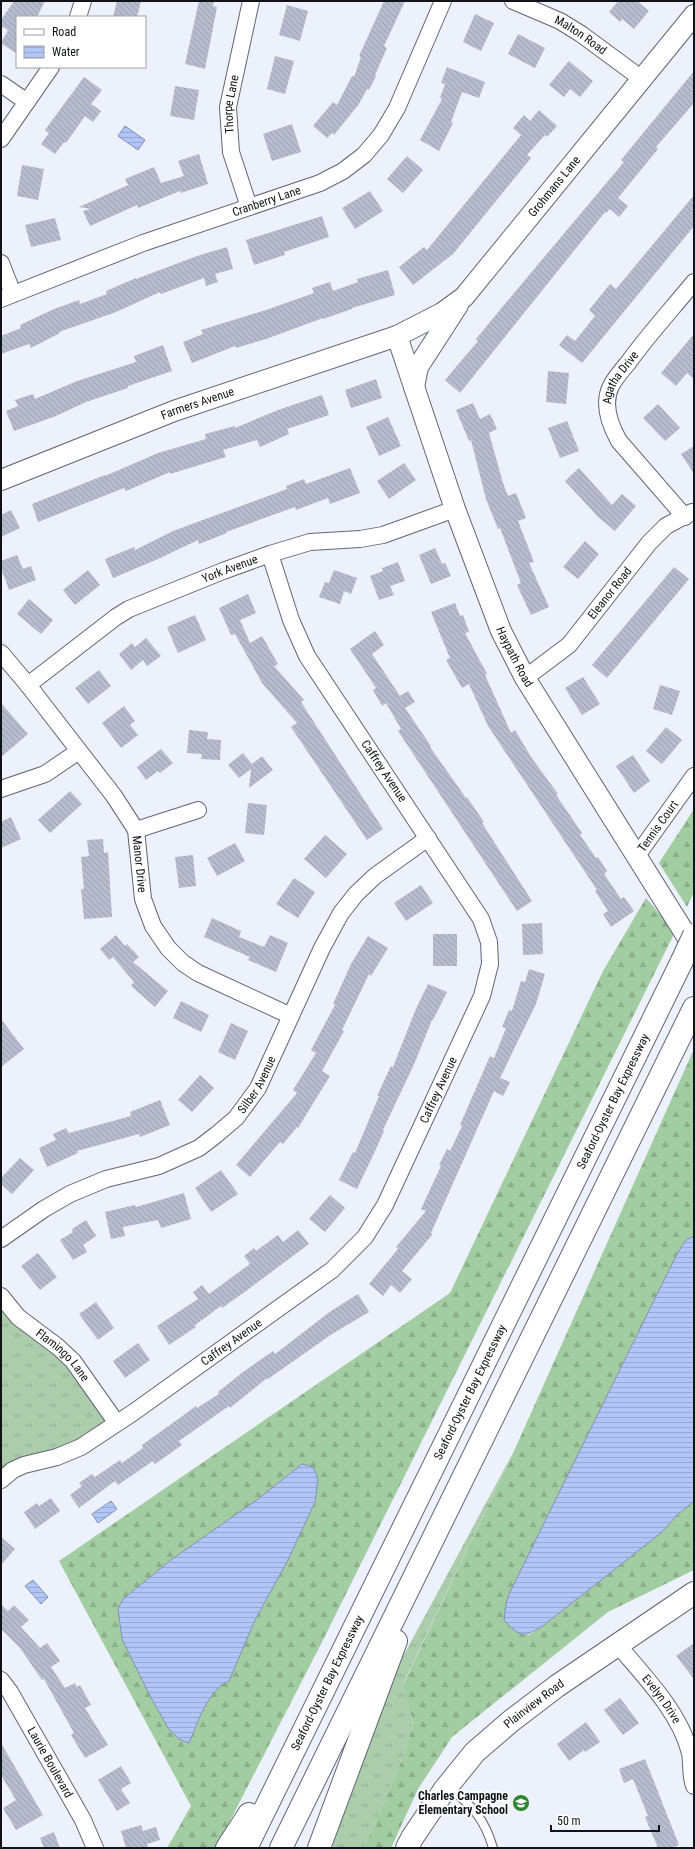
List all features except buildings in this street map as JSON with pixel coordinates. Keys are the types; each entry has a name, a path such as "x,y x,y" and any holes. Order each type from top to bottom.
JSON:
{"main road":[{"name":"Seaford-Oyster Bay Expressway","path":"246,1848 688,954 694,935"},
{"path":"281,1848 694,1008"},
{"path":"319,1848 386,1670 428,1549"},
{"name":"Plainview Road","path":"407,1848 412,1838 448,1785 475,1752 511,1721 617,1644 694,1593"},
{"path":"227,1848 306,1726"}],"street":[{"path":"78,16 83,1"},
{"name":"Thorpe Lane","path":"249,207 231,152 228,107 251,1"},
{"name":"Cranberry Lane","path":"7,296 143,243 320,183 343,172 364,155 381,135 397,108 443,1"},
{"name":"Malton Road","path":"513,1 560,21 581,34 642,79"},
{"name":"Grohmans Lane","path":"397,336 442,313 464,297 694,15"},
{"path":"1,139 50,68"},
{"path":"1,84 27,102"},
{"path":"1,263 7,296"},
{"name":"Agatha Drive","path":"689,514 619,441 607,413 611,386 634,354 694,282"},
{"path":"414,387 418,367 464,297"},
{"name":"Haypath Road","path":"397,336 455,509 501,631 526,678 636,857 688,954"},
{"name":"Farmers Avenue","path":"1,480 174,411 397,336"},
{"name":"York Avenue","path":"28,685 116,617 130,609 223,571 270,554 310,542 360,539 383,535 455,509"},
{"name":"Eleanor Road","path":"526,678 569,645 649,543 666,526 689,514"},
{"name":"Caffrey Avenue","path":"1,1480 13,1470 24,1465 57,1457 80,1447 116,1422 134,1412 332,1270 365,1237 385,1205 482,996 490,964 489,942 481,919 307,656 291,620 270,554"},
{"name":"Manor Drive","path":"1,653 28,685 114,796 136,830 143,899 153,926 168,948 183,963 198,973 291,1016"},
{"path":"1,789 46,774 79,751"},
{"name":"Tennis Court","path":"636,857 694,776"},
{"path":"136,830 198,810"},
{"name":"Silber Avenue","path":"1,1239 44,1209 70,1194 106,1179 159,1166 199,1148 236,1118 258,1088 322,948 341,913 356,894 375,876 428,838"},
{"name":"Flamingo Lane","path":"1,1296 18,1317 58,1347 73,1362 116,1422"},
{"name":"Evelyn Drive","path":"617,1644 660,1696 682,1731 690,1753 692,1781 694,1786"},
{"name":"Laurie Boulevard","path":"1,1680 10,1692 83,1820 94,1848"}],"lane":[{"path":"448,1785 474,1810 488,1831 493,1848"}],"green space":[{"path":"694,809 694,892 687,907 659,863"},
{"path":"646,898 675,932 321,1644 216,1848 167,1848 191,1806 59,1561 450,1293 603,971","holes":["302,1464 318,1479 315,1502 288,1560 255,1620 229,1681 215,1691 209,1699 189,1743 179,1739 168,1728 149,1694 122,1639 118,1609 123,1599 171,1560 258,1499"]},
{"path":"694,1049 694,1236 685,1241 676,1256 509,1594 519,1633 529,1635 544,1625 662,1532 676,1516 694,1501 694,1570 608,1612 452,1737 418,1789 391,1848 364,1848 404,1755 413,1722 403,1685 514,1451"},
{"path":"1,1296 58,1347 116,1422 1,1480"},
{"path":"1,1331 14,1349 1,1364"},
{"path":"514,1451 403,1684 413,1722 404,1755 364,1848 332,1848 351,1785 393,1675"}],"water":[{"path":"125,126 145,140 138,150 118,136"},
{"path":"694,1236 694,1501 676,1516 662,1532 544,1625 527,1634 518,1633 504,1620 509,1594 676,1256 685,1241"},
{"path":"302,1464 313,1467 318,1479 315,1502 288,1560 255,1620 229,1681 215,1691 204,1708 189,1743 179,1739 168,1728 149,1694 122,1639 118,1609 123,1599 171,1560 258,1499"},
{"path":"111,1501 117,1509 98,1523 92,1514"},
{"path":"33,1580 48,1597 41,1604 25,1586"}],"place":[{"name":"Charles Campagne Elementary School","path":"521,1803"}]}
